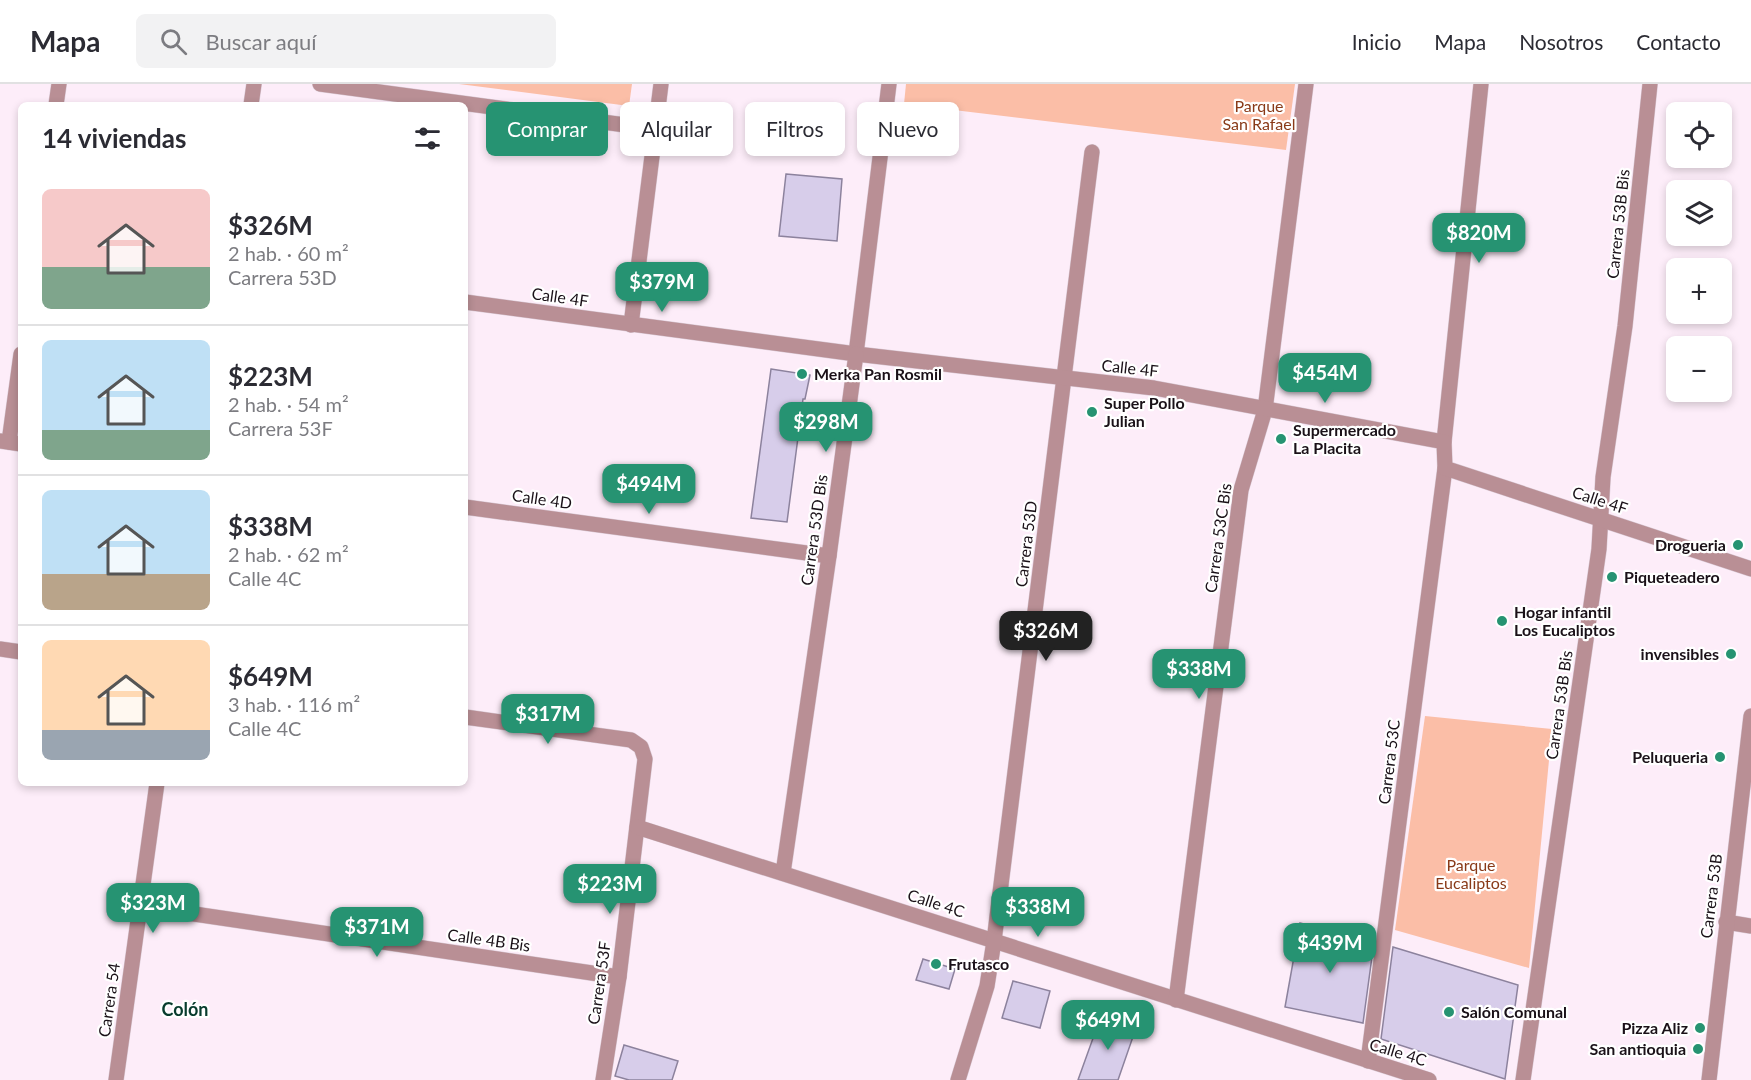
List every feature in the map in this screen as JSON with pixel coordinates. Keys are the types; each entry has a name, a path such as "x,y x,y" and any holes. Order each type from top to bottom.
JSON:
{"street":[{"path":"56,102 59,84"},
{"path":"251,102 254,84"},
{"path":"320,84 454,102"},
{"path":"659,102 661,84"},
{"name":"Carrera 53D Bis","path":"783,873 829,556 890,84"},
{"name":"Carrera 53C Bis","path":"1176,1000 1241,490 1265,410 1306,84"},
{"path":"1445,468 1444,442 1481,84"},
{"name":"Carrera 53B Bis","path":"1522,1080 1598,561 1603,477 1625,326 1650,84"},
{"path":"468,104 620,124"},
{"name":"Carrera 53D","path":"958,1080 987,986 994,941 1092,152"},
{"path":"631,325 652,156"},
{"name":"Calle 4F","path":"468,302 856,354 1214,397 1265,410 1444,442"},
{"path":"10,442 18,378"},
{"name":"Calle 4F","path":"1445,468 1751,568"},
{"name":"Carrera 53C","path":"1368,1061 1445,468"},
{"name":"Calle 4D","path":"468,507 829,556"},
{"path":"0,649 18,652"},
{"name":"Carrera 53F","path":"468,717 631,740 641,747 645,759 619,977 603,1080"},
{"name":"Carrera 53B","path":"1709,1080 1750,723"},
{"name":"Carrera 54","path":"116,1080 157,786"},
{"name":"Calle 4C","path":"637,828 1429,1080"},
{"name":"Calle 4B Bis","path":"140,906 619,977"},
{"path":"1726,922 1751,926"}],"green space":[{"path":"459,84 632,84 630,102 620,102 620,105"},
{"name":"Parque San Rafael","path":"906,84 1295,84 1286,150 959,111 959,102 904,102"},
{"name":"Parque Eucaliptos","path":"1425,716 1552,729 1529,968 1395,930"}],"building":[{"path":"786,174 842,179 837,241 779,236"},
{"path":"771,369 810,375 805,399 803,399 787,522 751,518"},
{"path":"1300,923 1374,942 1363,1023 1285,1007"},
{"name":"Salón Comunal","path":"1393,947 1518,985 1505,1079 1381,1039"},
{"path":"923,959 955,969 949,989 916,980"},
{"path":"1013,981 1050,991 1040,1028 1002,1018"},
{"path":"1101,1016 1136,1028 1118,1080 1078,1080"},
{"path":"624,1045 678,1061 672,1080 629,1080 615,1076"}],"place":[{"name":"Merka Pan Rosmil","path":"802,374"},
{"name":"Super Pollo Julian","path":"1092,412"},
{"name":"Supermercado La Placita","path":"1281,439"},
{"name":"Drogueria","path":"1738,545"},
{"name":"Piqueteadero","path":"1612,577"},
{"name":"Hogar infantil Los Eucaliptos","path":"1502,621"},
{"name":"invensibles","path":"1731,654"},
{"name":"Peluqueria","path":"1720,757"},
{"name":"Frutasco","path":"936,964"},
{"name":"Salón Comunal","path":"1449,1012"},
{"name":"Pizza Aliz","path":"1700,1028"},
{"name":"San antioquia","path":"1698,1049"}],"district":[{"name":"Colón","path":"185,1010"}]}
